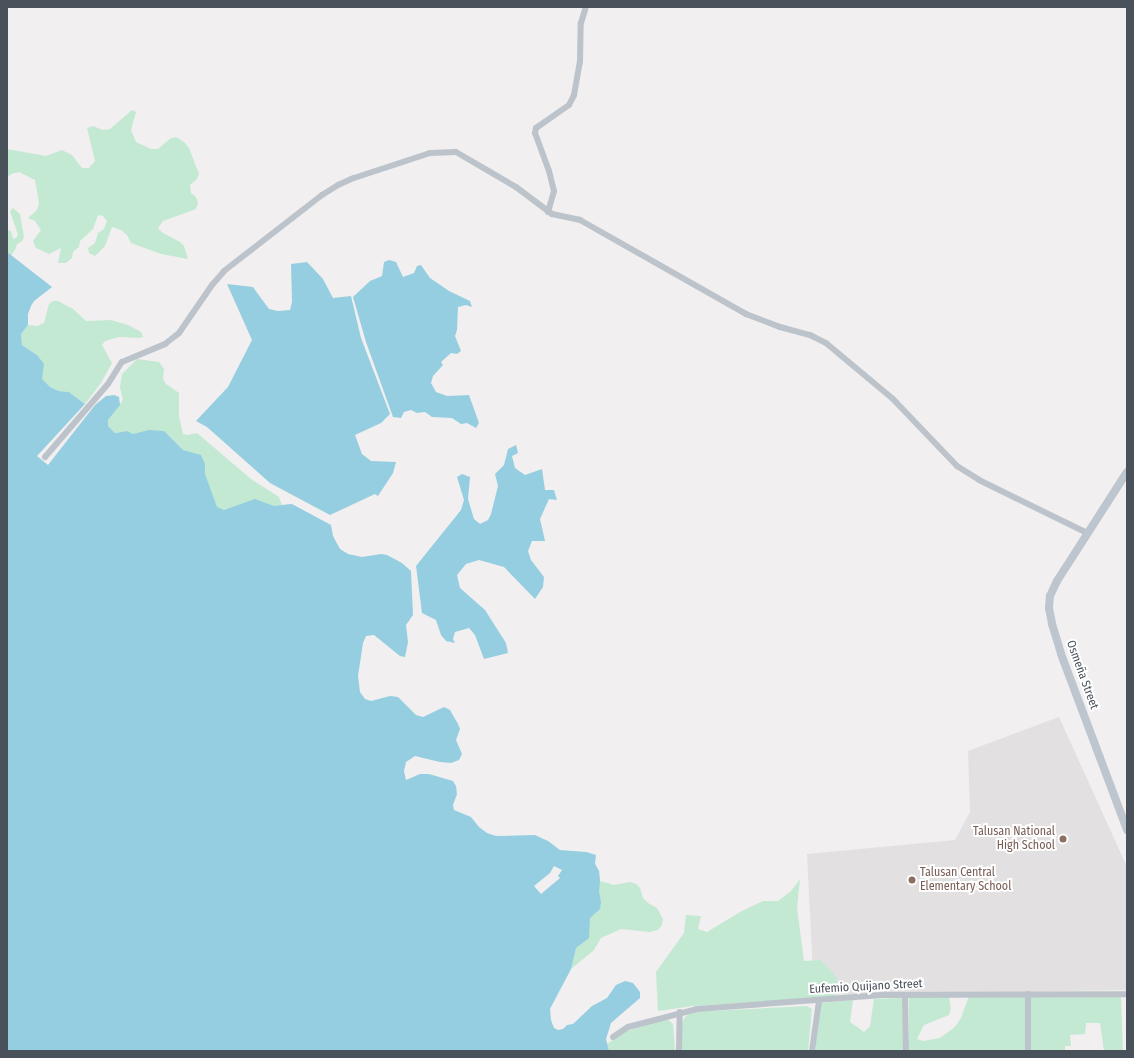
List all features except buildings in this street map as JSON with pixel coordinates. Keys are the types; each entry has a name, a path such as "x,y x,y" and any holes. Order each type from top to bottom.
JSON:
{"main road":[{"name":"Osmeña Street","path":"1127,472 1053,588 1049,602 1050,616 1061,654 1127,830"}],"street":[{"path":"548,212 554,191 535,133 536,128 569,105 574,95 580,62 581,22 586,7"},
{"path":"45,457 108,384 122,362 165,344 179,333 212,285 224,271 322,195 338,185 430,153 456,152 516,187 548,212 580,220 746,314 780,327 810,335 826,343 893,399 957,466 979,480 1087,533"},
{"path":"1028,994 1028,1051"},
{"name":"Eufemio Quijano Street","path":"613,1038 628,1027 680,1012 697,1009 905,995 1127,994"},
{"path":"905,995 906,1051"},
{"path":"812,1051 819,1001"},
{"path":"679,1051 680,1012"}],"shaded area":[{"path":"1059,717 1127,867 1127,990 814,995 807,854 955,840 970,812 968,751"}],"green space":[{"path":"132,110 136,112 131,130 136,142 151,149 158,149 171,138 176,137 184,142 189,148 199,174 197,179 190,185 191,193 196,197 198,203 196,209 163,221 158,228 163,233 180,242 184,246 188,259 161,254 131,243 127,235 121,230 112,227 105,246 95,256 89,253 88,248 95,243 98,233 104,229 107,221 103,216 98,215 93,229 80,241 79,247 73,252 72,258 66,263 58,263 61,248 49,254 36,248 33,241 41,230 35,221 28,218 37,210 39,203 35,180 19,172 11,174 7,178 7,149 46,156 62,150 72,155 82,168 89,168 95,161 87,128 93,126 103,130 110,129"},
{"path":"13,208 20,214 24,237 22,241 17,244 15,250 7,261 7,230 11,231 13,239 18,235 10,211"},
{"path":"53,301 58,301 73,309 86,321 111,320 128,325 141,332 143,337 119,337 105,341 102,345 112,363 101,383 85,404 69,392 59,391 50,387 41,379 37,355 22,345 21,334 28,325 37,326 44,323 49,304"},
{"path":"137,359 159,362 164,369 163,379 166,384 179,393 179,416 183,434 187,435 197,433 251,479 279,497 282,505 292,504 306,589 127,431 115,433 108,426 108,420 123,400 120,387 122,374"},
{"path":"595,860 595,864 599,871 600,881 614,885 630,882 636,884 640,888 643,898 657,908 663,919 662,925 658,930 650,932 621,929 601,938 594,950 571,969 564,982 542,944 584,936"},
{"path":"800,879 797,908 804,961 821,960 837,978 835,997 693,1006 658,1011 656,972 684,933 686,915 701,916 698,929 707,932 740,912 763,901 778,901 791,891"},
{"path":"1025,995 1026,1051 909,1051 909,997 949,996 951,1009 949,1015 924,1025 917,1039 923,1041 940,1038 955,1027 961,1018 969,996"},
{"path":"1031,997 1121,997 1123,1051 1104,1051 1100,1023 1086,1023 1085,1034 1070,1035 1071,1046 1065,1046 1065,1051 1031,1051"},
{"path":"901,998 903,1002 903,1051 815,1051 821,1003 853,1000 850,1022 864,1032 870,1026 874,999"},
{"path":"807,1006 812,1009 808,1051 681,1051 682,1023 685,1017 691,1012"},
{"path":"667,1019 673,1024 675,1051 609,1051 607,1044 627,1031"}],"water":[{"path":"7,252 52,287 34,301 31,306 28,314 28,325 21,334 22,345 37,355 44,364 42,379 50,387 59,391 69,392 85,404 37,456 48,465 95,405 106,396 114,395 119,397 120,405 108,420 108,426 115,433 127,431 133,434 149,430 164,431 183,450 201,455 205,464 205,474 217,507 224,510 255,499 274,506 292,504 331,525 333,536 340,549 348,554 362,557 381,554 387,555 402,563 411,571 413,615 406,625 408,642 405,657 400,656 374,635 366,636 363,643 358,676 360,692 365,699 371,701 390,696 398,697 416,715 423,717 444,707 450,710 458,724 460,729 456,740 462,754 459,760 451,763 440,762 415,756 406,762 404,771 406,780 420,774 429,774 453,781 456,786 457,794 453,805 454,810 471,817 479,827 487,833 496,836 535,835 548,841 560,850 586,852 596,855 595,864 599,871 600,881 600,909 590,918 589,938 576,948 571,969 550,1009 551,1020 554,1028 558,1030 563,1029 567,1025 573,1024 592,1006 607,998 616,985 625,981 633,983 640,992 640,998 611,1023 606,1039 609,1051 7,1051"},
{"path":"389,260 396,262 403,277 414,273 417,266 421,265 430,278 449,291 470,301 472,307 466,305 458,307 457,330 455,336 461,351 457,354 451,353 441,362 443,365 433,376 431,383 436,392 447,396 469,395 479,423 476,428 467,423 461,424 452,418 432,417 425,412 417,413 411,410 404,412 401,418 393,417 366,342 353,297 370,281 382,276 384,262"},
{"path":"307,262 323,279 333,298 351,296 361,338 390,414 381,423 355,435 362,454 371,461 396,462 393,473 378,496 375,494 330,515 270,483 207,427 196,421 228,387 252,340 227,284 253,287 269,309 278,311 290,310 292,302 291,264"},
{"path":"516,445 518,453 512,456 515,468 525,475 542,469 545,490 554,490 557,500 549,499 540,519 545,541 532,541 528,551 531,560 544,577 543,587 535,599 504,567 479,560 466,564 457,575 460,588 485,610 506,643 508,653 484,659 475,635 469,628 455,632 453,639 455,643 446,641 441,635 436,620 422,613 416,566 461,510 464,500 457,477 462,474 470,477 468,499 474,519 480,524 488,520 498,486 495,474 504,465 508,449"}],"pier":[{"path":"554,866 562,870 558,876 560,878 541,894 534,886 550,873"}],"place":[{"name":"Talusan National High School","path":"1063,839"},
{"name":"Talusan Central Elementary School","path":"912,880"}]}
